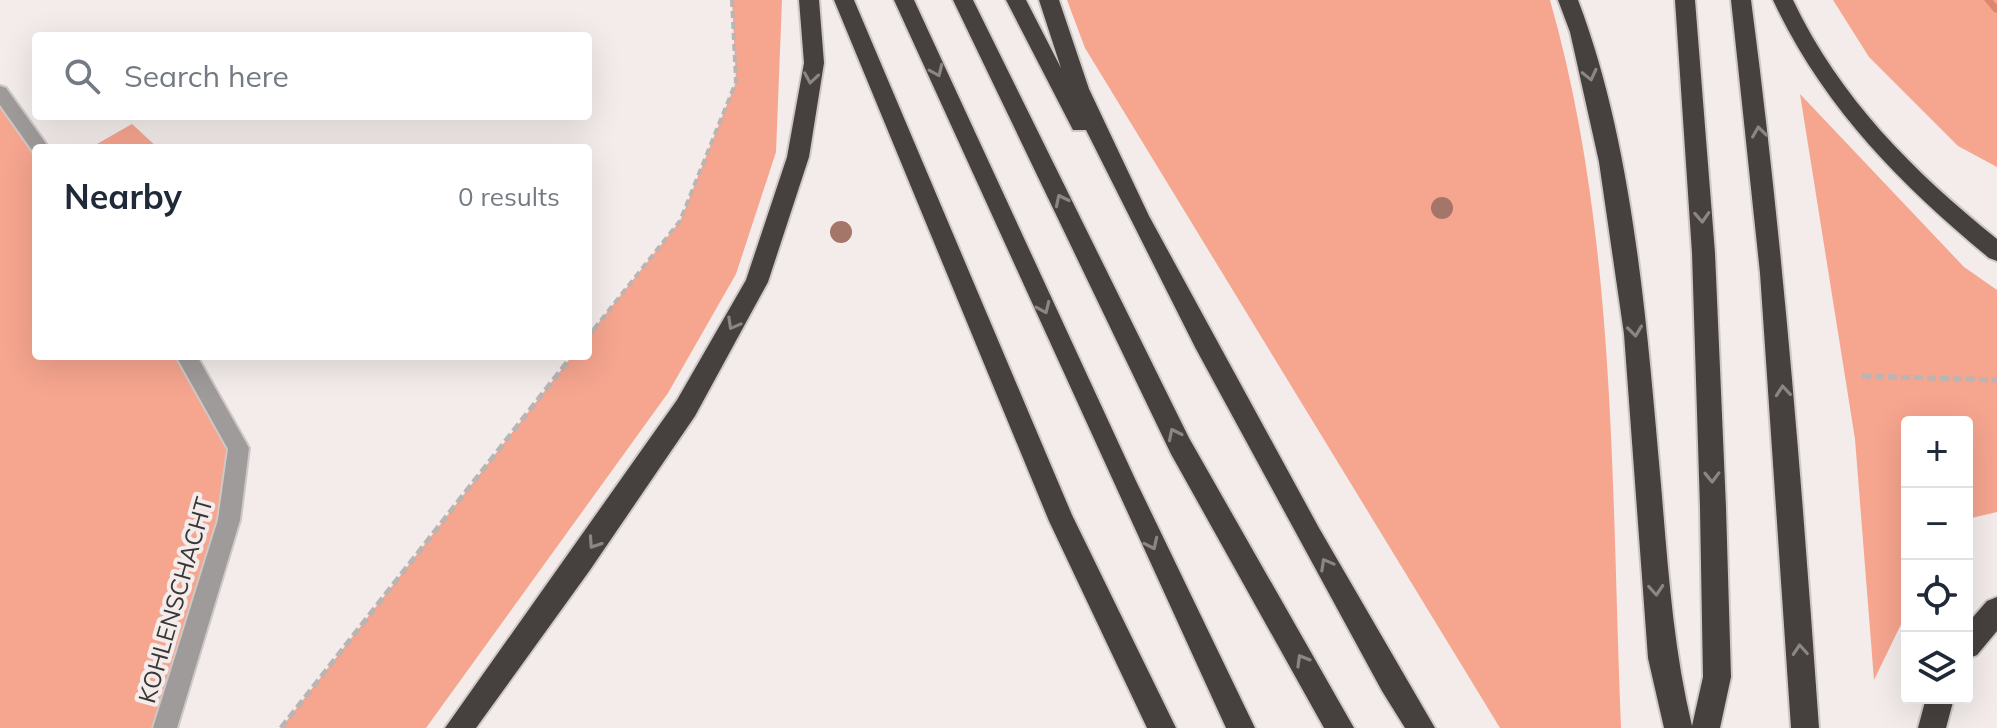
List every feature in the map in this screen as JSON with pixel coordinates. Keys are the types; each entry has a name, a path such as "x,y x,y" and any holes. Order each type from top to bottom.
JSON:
{"highway":[{"path":"459,728 581,561 686,408 757,282 798,157 814,63 809,0"},
{"path":"844,0 1062,521 1162,728"},
{"path":"904,0 1127,489 1241,728"},
{"path":"963,0 1180,446 1340,728"},
{"path":"1016,0 1078,120 1112,168"},
{"path":"1049,0 1062,48 1112,168 1277,477 1421,728"},
{"path":"1568,0 1580,32 1610,162 1636,334 1662,658 1678,728"},
{"path":"1685,0 1695,104 1710,355 1717,677 1706,728"},
{"path":"1741,0 1763,160 1784,411 1805,728"},
{"path":"1783,0 1822,74 1856,119 1896,163 1997,252"},
{"path":"1973,638 1997,610"},
{"path":"1932,728 1938,704"}],"lane":[{"path":"0,92 37,144"},
{"name":"KOHLENSCHACHT","path":"165,728 229,520 239,448 188,360"}],"path":[{"path":"592,331 680,221 736,82 732,0"},
{"path":"281,728 569,360"},
{"path":"1862,376 1997,380"}],"shaded area":[{"path":"732,0 782,0 776,152 736,274 668,393 426,728 281,728 569,360 592,360 592,331 680,221 736,82"},
{"path":"1067,0 1550,0 1572,89 1588,179 1599,270 1612,453 1621,728 1500,728 1085,48"},
{"path":"1833,0 1997,0 1997,167 1958,146 1869,57"},
{"path":"0,92 33,144 32,360 188,360 239,448 165,728 0,728"},
{"path":"1800,94 1964,267 1997,290 1997,512 1973,518 1973,416 1901,416 1901,624 1874,680 1855,439"},
{"path":"132,124 154,144 97,144"}],"waterway":[{"path":"1988,0 1997,10"}]}
